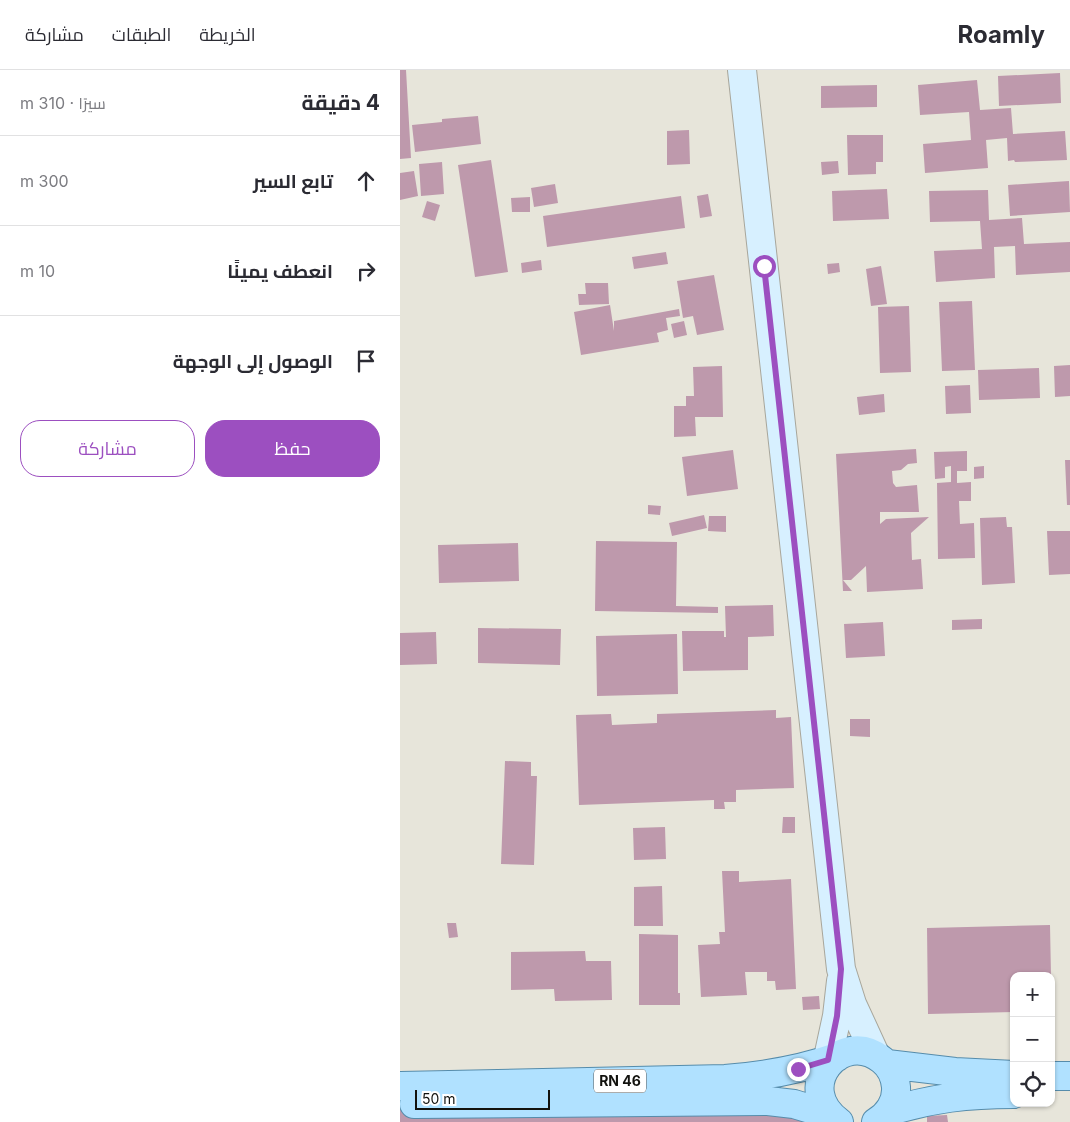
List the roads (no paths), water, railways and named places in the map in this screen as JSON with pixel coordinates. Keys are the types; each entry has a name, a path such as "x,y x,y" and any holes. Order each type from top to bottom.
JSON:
{"main road":[{"path":"742,70 841,969 837,1016 830,1061 821,1076 819,1087 824,1107 835,1119"},
{"path":"841,969 852,1004 882,1059 894,1076 896,1088 894,1101 882,1117"},
{"path":"830,1061 849,1051 862,1050 882,1059 955,1072 1010,1075"},
{"name":"RN 46","path":"400,1086 725,1079 752,1077 830,1061"},
{"path":"1055,1076 1070,1076"},
{"path":"882,1117 909,1106 953,1096 1010,1094"},
{"path":"1055,1094 1070,1094"},
{"name":"RN 46","path":"400,1104 768,1101 794,1104 835,1119"}]}
